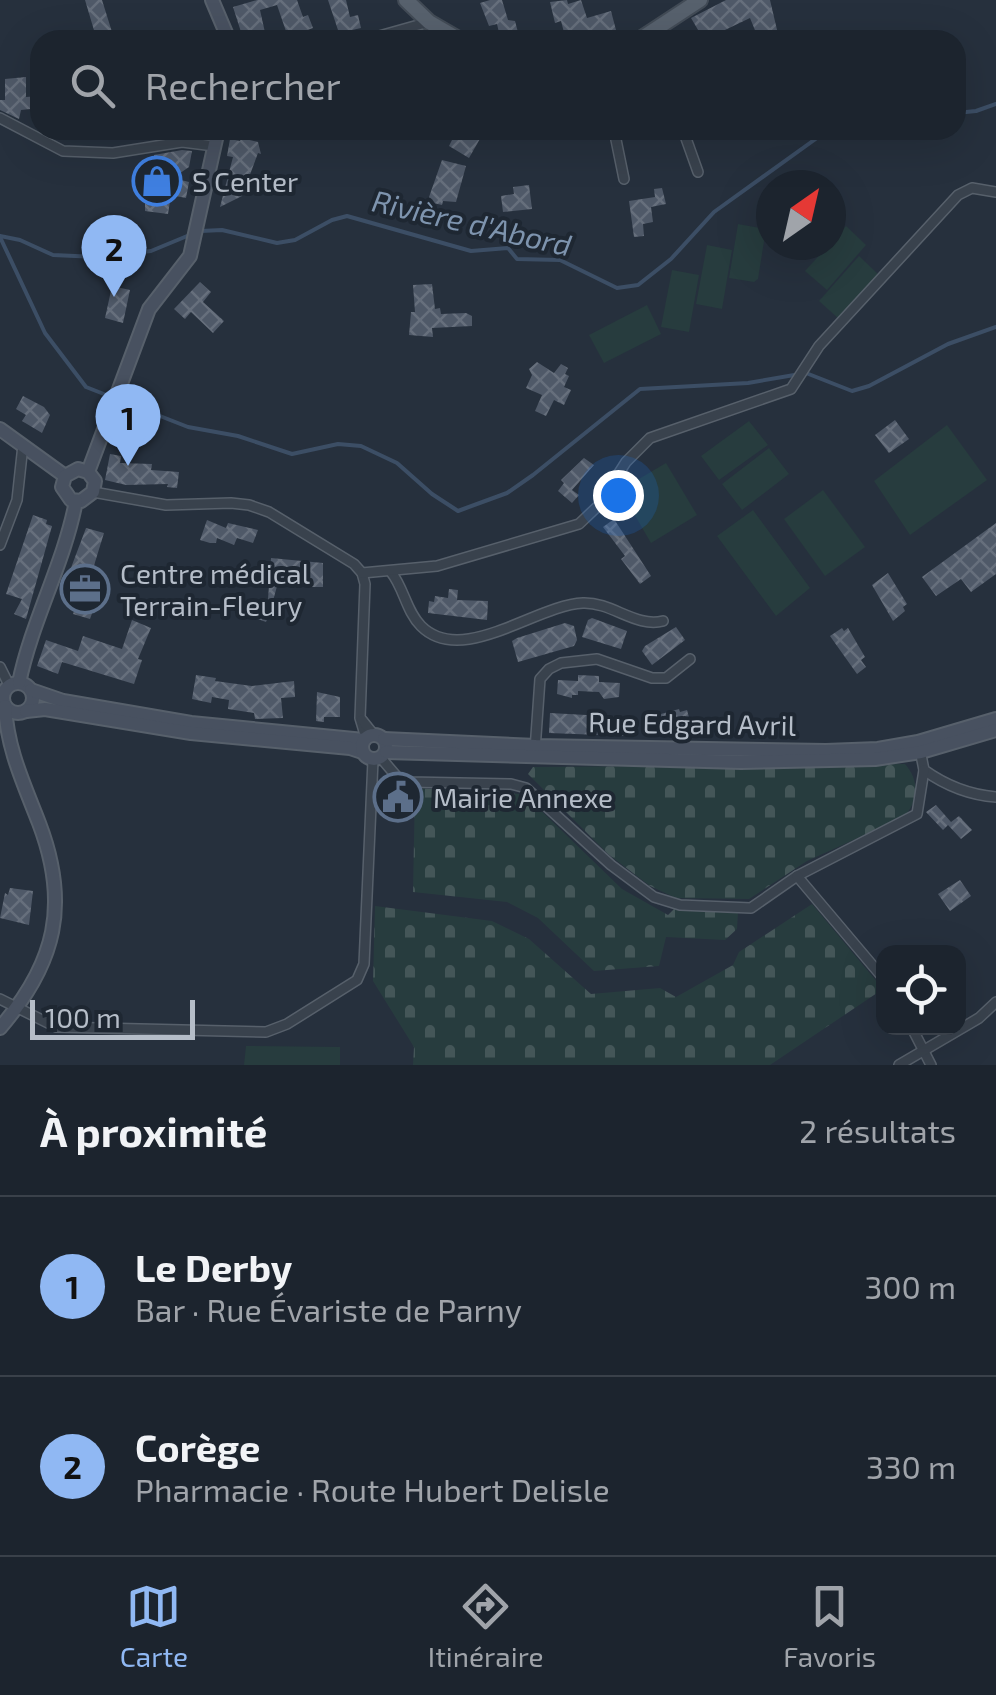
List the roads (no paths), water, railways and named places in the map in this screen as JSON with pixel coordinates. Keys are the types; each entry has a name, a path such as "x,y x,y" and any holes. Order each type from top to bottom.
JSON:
{"main road":[{"path":"406,0 443,30"},
{"path":"658,30 700,0"}],"street":[{"path":"212,0 225,30"},
{"path":"401,30 429,22"},
{"path":"0,118 30,134"},
{"path":"42,140 63,151 113,153 182,142 214,146"},
{"path":"88,472 148,309 185,264 192,247 216,140"},
{"path":"616,140 624,178"},
{"path":"687,140 698,172"},
{"path":"362,573 461,560 578,524 598,506 626,462 650,438 790,389 819,346 958,195 972,188 996,192"},
{"path":"0,429 65,476"},
{"path":"0,545 17,500 23,445"},
{"path":"73,470 88,472 94,481 94,492 86,500 76,501 64,492 65,476 73,470"},
{"path":"94,492 166,505 231,503 269,512 354,564 362,573 360,718 374,747 398,778 409,782 511,784 526,788 610,865 666,902 751,908 798,876 917,814 924,770 920,747"},
{"path":"0,1028 17,1008 44,960 58,906 54,872 10,746 2,697 20,686 25,654 72,524 76,501"},
{"path":"391,572 419,624 448,640 481,637 579,603 600,603 650,624 663,621"},
{"path":"535,752 540,678 549,669 561,663 597,659 652,678 666,678 690,659"},
{"path":"0,667 33,699 10,746"},
{"name":"Rue Edgard Avril","path":"20,686 62,702 374,747"},
{"path":"5,706 12,712 24,712"},
{"name":"Rue Edgard Avril","path":"24,712 44,709 191,733 350,748 535,752 920,747 996,730"},
{"name":"Rue Edgard Avril","path":"920,747 996,719"},
{"path":"0,999 56,1027 266,1032 287,1024 358,980 364,964 374,747"},
{"path":"924,770 972,794 996,797"},
{"path":"798,876 876,969"},
{"path":"898,1065 979,1018 996,1002"},
{"path":"916,1035 930,1065"}],"waterway":[{"name":"Rivière d'Abord","path":"966,112 996,104"},
{"name":"Rivière d'Abord","path":"201,231 222,230 277,243 295,240 347,216 471,251 508,248 517,259 560,260 617,288 638,285 671,259 714,212 814,140"},
{"name":"Rivière d'Abord","path":"0,236 53,255 97,257 151,251 192,234"},
{"path":"0,237 45,333 86,387 188,427 238,436 292,454 338,444 361,446 397,463 458,511 507,493 640,389 748,383 806,373 852,391 948,344 996,327"}],"place":[{"name":"S Center","path":"157,181"},
{"name":"Corège","path":"114,297"},
{"name":"Le Derby","path":"128,466"},
{"name":"Centre médical Terrain-Fleury","path":"85,589"},
{"name":"Mairie Annexe","path":"398,797"}]}
